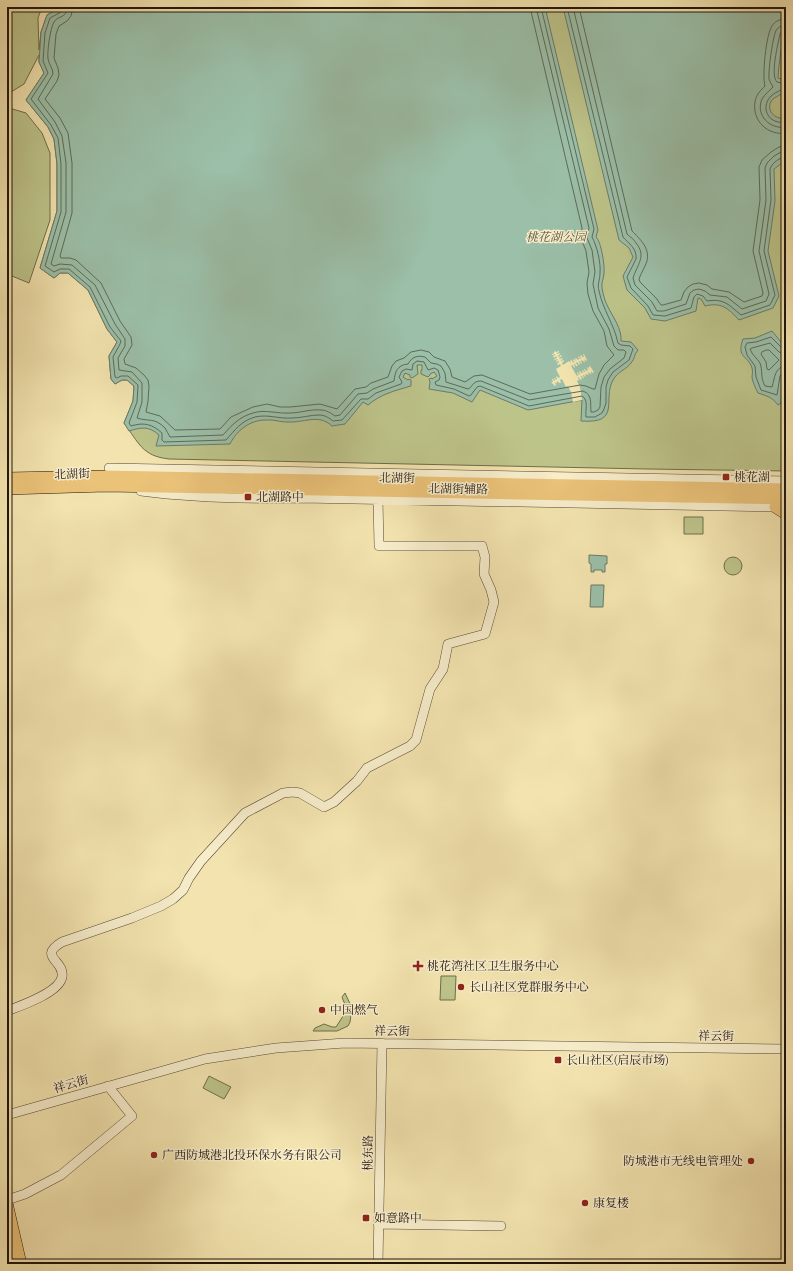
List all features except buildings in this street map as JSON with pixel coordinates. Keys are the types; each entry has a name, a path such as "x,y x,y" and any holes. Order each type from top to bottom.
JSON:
{"main road":[{"name":"北湖街","path":"7,478 104,476 786,489"},
{"name":"北湖街","path":"7,489 106,486 345,495 670,501 786,499"},
{"path":"780,507 786,514"},
{"path":"7,1203 21,1264"},
{"path":"7,1244 12,1264"}],"street":[{"name":"北湖街辅路","path":"109,468 786,481"},
{"name":"北湖街辅路","path":"345,495 378,499 440,496"},
{"path":"7,1011 40,998 58,984 62,977 61,969 51,954 52,950 62,942 132,918 161,906 173,899 183,890 189,878 201,861 245,813 284,793 293,792 300,793 324,807 334,802 357,781 368,768 410,746 416,740 430,689 443,669 448,644 485,634 494,602 491,590 484,574 485,558 482,546 380,546 378,499"},
{"path":"670,501 780,507"},
{"name":"祥云街","path":"7,1115 205,1059 305,1045 382,1043 786,1049"},
{"name":"桃东路","path":"378,1264 382,1043"},
{"path":"7,1200 25,1194 61,1175 132,1116 108,1086"},
{"path":"378,1224 501,1226"}],"green space":[{"name":"桃花湖公园","path":"7,7 42,7 38,18 39,50 41,32 47,15 61,7 786,7 786,471 169,459 147,452 124,423 133,401 134,386 127,380 122,380 115,384 111,379 109,356 117,342 107,329 88,290 68,273 60,273 54,278 40,268 57,211 57,164 54,139 48,127 26,100 44,73 39,62 39,55 24,84 11,92 7,98"},
{"path":"9,108 26,113 42,133 50,153 50,220 29,283 7,274 7,113"},
{"path":"684,517 703,517 703,534 684,534"},
{"path":"733,557 739,560 742,566 739,572 733,575 727,572 724,566 727,560"},
{"path":"441,976 456,976 455,1000 440,1000"},
{"path":"345,993 352,1008 348,1026 337,1031 313,1031 315,1028 324,1024 336,1027 347,1010 342,997"},
{"path":"209,1076 231,1087 224,1099 203,1088"}],"water":[{"name":"桃花湖公园","path":"61,7 545,7 598,230 596,237 601,248 604,265 602,286 604,295 607,305 619,328 621,341 631,342 638,350 631,363 613,380 610,388 606,415 602,419 594,421 581,421 582,400 528,410 480,390 472,402 453,393 429,389 429,379 437,376 434,372 428,377 421,374 422,365 417,365 418,374 412,378 410,375 405,373 403,377 411,380 411,386 383,395 368,405 363,402 345,424 332,426 327,422 317,419 297,422 260,420 249,424 240,430 230,444 156,446 159,435 152,430 142,428 129,431 124,423 133,401 134,386 127,380 122,380 115,384 111,379 109,356 117,342 107,329 88,290 68,273 60,273 54,278 40,268 57,211 57,164 54,139 48,127 26,100 44,73 39,62 41,32 47,15"},
{"path":"563,7 786,7 778,78 784,80 786,84 786,91 772,100 770,104 770,111 772,114 785,118 786,123 786,160 774,169 775,201 768,251 779,296 773,308 739,320 728,309 716,305 705,306 701,299 698,298 696,311 665,321 651,319 645,308 627,290 623,276 633,257 629,248 619,240"},
{"path":"772,331 786,348 786,371 781,403 778,405 771,398 758,393 752,378 752,368 743,356 741,350 743,339 755,338"},
{"path":"589,555 607,556 605,572 602,572 602,570 594,570 594,572 591,572"},
{"path":"591,585 604,585 603,607 590,607"}],"pier":[{"path":"555,351 559,351 557,354 560,353 558,356 559,357 561,355 562,356 559,358 563,359 561,361 564,360 562,363 563,365 569,361 571,364 570,361 572,360 573,363 574,359 576,361 575,358 578,360 579,356 580,359 581,358 581,355 584,357 584,354 587,360 586,361 584,359 585,362 582,360 581,364 580,361 579,365 577,362 576,363 578,366 574,364 574,368 573,365 571,366 577,376 578,372 579,375 580,371 583,373 583,370 585,372 584,369 586,371 588,370 587,368 588,367 589,369 590,366 594,372 592,373 591,371 590,374 589,372 589,375 585,374 585,377 583,375 584,378 581,376 582,379 580,380 579,377 578,378 579,380 577,381 580,387 582,400 573,402 571,392 568,386 566,387 562,379 560,380 561,383 558,381 557,384 556,382 555,383 555,386 551,382 553,382 552,379 554,381 555,380 554,378 556,380 557,379 557,376 558,378 560,377 556,369 561,366 560,364 557,364 559,361 556,362 558,360 557,359 554,359 557,358 556,356 554,358 553,356 555,354 552,355"}],"place":[{"name":"桃花湖","path":"726,477"},
{"name":"北湖路中","path":"248,497"},
{"name":"桃花湾社区卫生服务中心","path":"418,966"},
{"name":"长山社区党群服务中心","path":"461,987"},
{"name":"中国燃气","path":"322,1010"},
{"name":"长山社区(启辰市场)","path":"558,1060"},
{"name":"广西防城港北投环保水务有限公司","path":"154,1155"},
{"name":"防城港市无线电管理处","path":"751,1161"},
{"name":"康复楼","path":"585,1203"},
{"name":"如意路中","path":"366,1218"}]}
